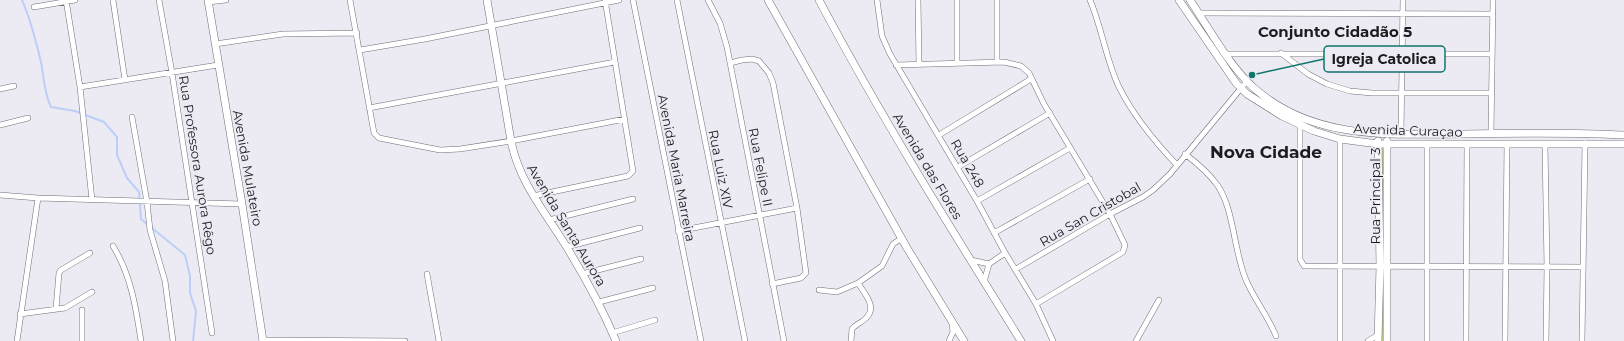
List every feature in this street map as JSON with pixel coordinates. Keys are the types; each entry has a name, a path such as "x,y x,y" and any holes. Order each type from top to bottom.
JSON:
{"main road":[{"name":"Avenida Santa Aurora","path":"487,0 511,141 519,169 533,196 599,302 616,341"},
{"path":"768,0 902,238 964,341"},
{"name":"Avenida das Flores","path":"819,0 865,83 970,260 1021,341"},
{"name":"Avenida Curaçao","path":"1180,0 1240,88 1264,105 1300,125 1340,139 1378,144 1545,144 1624,142"},
{"name":"Avenida Curaçao","path":"1190,0 1247,81 1272,101 1300,116 1336,128 1378,134 1624,135"},
{"name":"Avenida Mulateiro","path":"208,1 242,204 262,341"},
{"path":"1378,134 1380,266 1378,338"},
{"name":"Rua Principal 3","path":"1387,134 1387,341"},
{"path":"1624,135 1624,142"}],"street":[{"path":"34,7 75,0"},
{"path":"113,0 125,80"},
{"name":"Rua Professora Aurora Rêgo","path":"159,0 193,203 212,333"},
{"path":"208,1 226,0"},
{"path":"350,0 374,133 379,138 440,150 460,149 511,141 625,118"},
{"path":"360,50 492,25 605,1 619,0"},
{"name":"Avenida Maria Marreira","path":"633,0 701,341"},
{"name":"Rua Luiz XIV","path":"677,0 744,341"},
{"name":"Rua Felipe II","path":"708,0 720,23 730,64 784,341"},
{"name":"Rua 248","path":"877,0 882,36 896,65 958,167 1005,253 1036,304 1051,333 1053,341"},
{"path":"918,0 919,64"},
{"path":"957,0 957,63"},
{"path":"997,0 997,61"},
{"path":"1090,0 1119,86 1136,114 1161,148 1177,165"},
{"path":"1401,134 1403,0"},
{"path":"1491,134 1493,0"},
{"path":"66,1 80,87 92,200"},
{"path":"533,196 628,176 633,172 634,168 605,1"},
{"path":"1199,13 1493,14"},
{"path":"215,44 283,34 357,33"},
{"path":"1281,53 1295,66 1327,84 1350,91 1372,93 1492,93"},
{"path":"1227,54 1492,54"},
{"path":"730,64 752,59 759,61 769,73 777,100 798,208 806,274 801,278 772,284"},
{"path":"896,65 997,61 1017,64 1025,69 1070,148 1090,179 1110,214 1125,245 1123,252 1036,304"},
{"path":"369,108 615,62"},
{"path":"80,87 218,65"},
{"path":"939,135 1031,79"},
{"name":"Rua San Cristobal","path":"1016,269 1110,214 1143,197 1177,165 1247,81"},
{"path":"0,89 14,86"},
{"path":"958,167 1050,113"},
{"path":"132,117 147,202 150,230 165,281 173,341"},
{"path":"0,125 28,118"},
{"path":"1300,125 1300,246 1302,264 1307,266 1467,268 1583,267"},
{"path":"1340,139 1340,341"},
{"path":"1582,341 1585,143"},
{"path":"1427,144 1427,341"},
{"path":"1466,341 1467,144"},
{"path":"1505,341 1507,144"},
{"path":"1545,144 1547,267 1546,341"},
{"path":"977,201 1070,148"},
{"path":"1185,154 1204,169 1219,187 1225,203 1245,278 1276,336"},
{"path":"994,233 1090,179"},
{"path":"0,195 38,198 242,204"},
{"path":"17,341 38,198"},
{"path":"549,220 633,199"},
{"path":"678,231 798,208"},
{"path":"566,247 640,228"},
{"path":"819,290 837,292 858,283 882,266 893,244 902,238"},
{"path":"113,246 122,260 127,275 134,299 141,341"},
{"path":"56,309 60,272 90,253"},
{"path":"984,282 989,264 1005,253"},
{"path":"582,274 642,259"},
{"path":"970,260 989,264"},
{"path":"427,274 439,341"},
{"path":"851,341 852,329 867,317 871,309 871,305 858,283"},
{"path":"599,302 653,288"},
{"path":"20,314 72,306 92,292"},
{"path":"1136,341 1159,300"},
{"path":"82,310 82,341"},
{"path":"949,341 953,332 950,319"},
{"path":"612,333 655,320"},
{"path":"1368,341 1378,338"},
{"path":"262,341 404,341"}],"green space":[{"path":"1384,146 1384,262 1382,260 1382,148"},
{"path":"1382,271 1384,273 1384,341 1380,341"}],"waterway":[{"path":"22,0 35,38 46,91 51,107 75,111 104,122 117,137 117,155 127,178 139,192 141,219 185,255 190,276 190,293 196,311 193,341"}],"place":[{"name":"Igreja Catolica","path":"1252,75"}],"district":[{"name":"Conjunto Cidadão 5","path":"1335,32"},
{"name":"Nova Cidade","path":"1266,152"}]}
